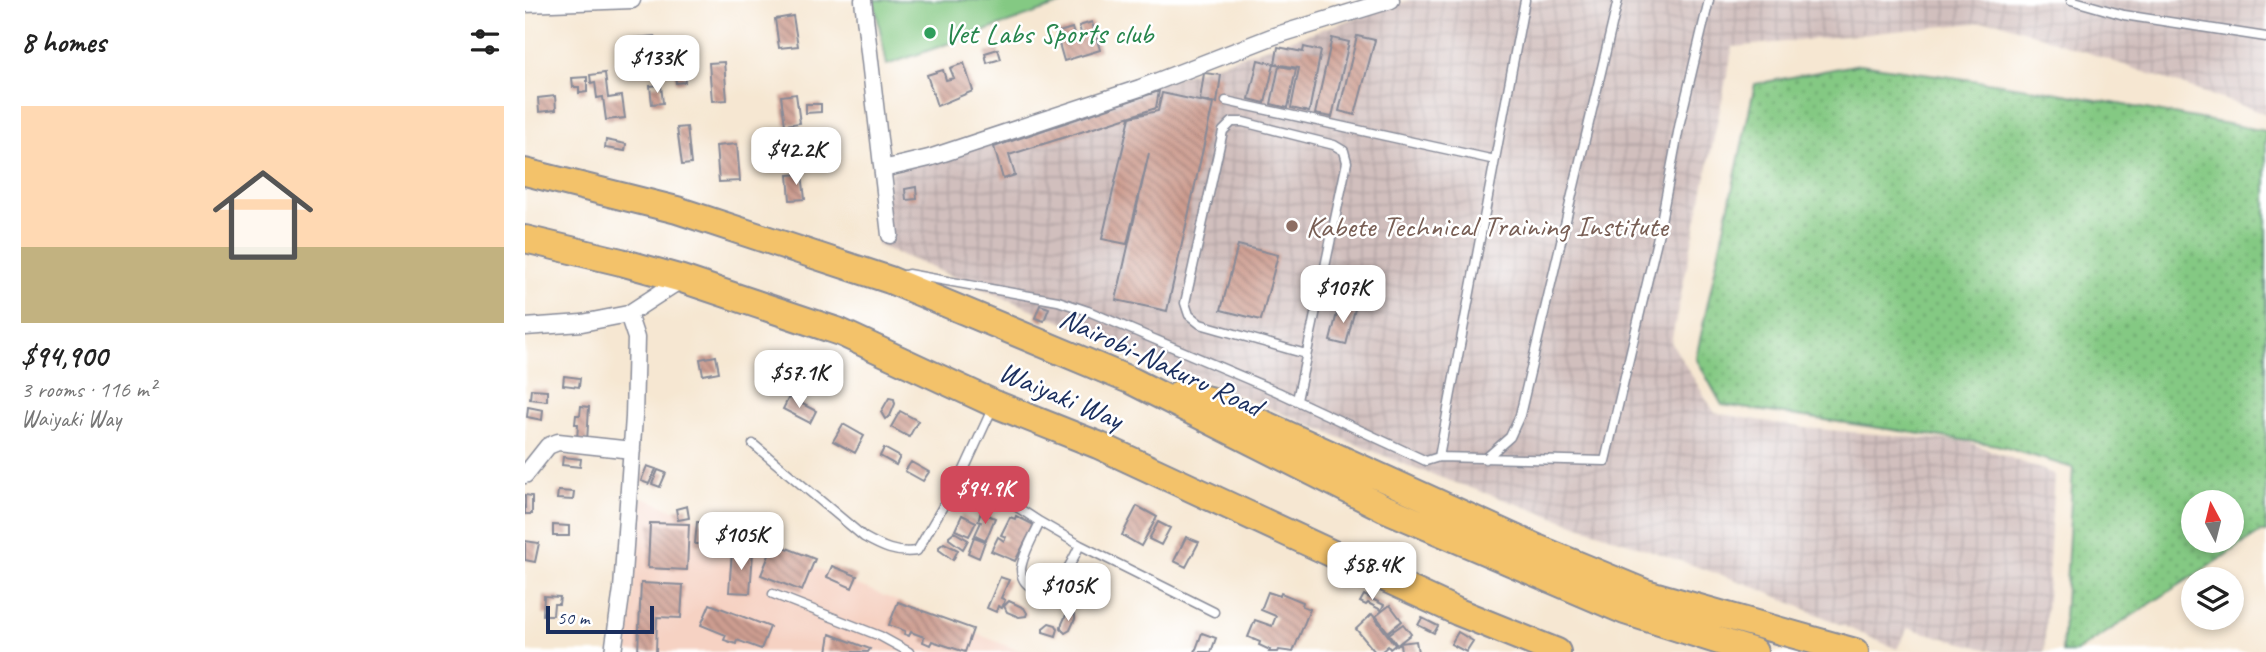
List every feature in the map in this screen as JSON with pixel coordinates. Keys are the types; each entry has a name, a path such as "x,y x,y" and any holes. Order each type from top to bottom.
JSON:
{"highway":[{"name":"Nairobi-Nakuru Road","path":"525,172 677,210 890,280 1132,381 1384,508 1625,611 1754,652"},
{"name":"Waiyaki Way","path":"525,239 682,279 840,332 995,404 1098,445 1458,612 1557,652"},
{"path":"1132,381 1213,401 1537,548 1646,593 1855,652"}],"street":[{"path":"525,4 632,0"},
{"path":"863,0 890,235"},
{"path":"883,169 941,154 1140,88 1274,36 1391,0"},
{"path":"525,327 582,323 628,314 682,279"},
{"path":"613,652 622,589 632,450 636,338 628,314"},
{"path":"525,475 548,446 558,442 632,450"}],"lane":[{"path":"1439,457 1525,0"},
{"path":"1485,458 1510,437 1520,415 1618,0"},
{"path":"890,280 908,274 1058,300 1297,400 1426,461 1434,461 1439,457 1605,461 1660,232 1681,122 1709,0"},
{"path":"2071,0 2124,15 2266,37"},
{"path":"1226,101 1495,160"},
{"path":"1297,400 1347,162 1343,151 1334,145 1243,122 1232,122 1223,131 1185,303 1189,315 1200,324 1306,354"},
{"path":"753,444 864,537 884,548 902,553 917,551 963,472 995,404"},
{"path":"963,472 1080,545 1214,612"},
{"path":"1040,522 1021,571 1023,580 1031,587 1042,590 1052,588 1059,582 1080,545"},
{"path":"773,594 880,636 909,652"}],"shaded area":[{"path":"1410,0 2266,0 2266,114 1996,21 1733,47 1671,342 1715,413 1805,428 1968,442 2054,474 2044,652 1996,652 1908,628 1897,649 1750,585 1416,469 877,245 891,172"},
{"path":"642,497 1022,652 628,652"}],"green space":[{"name":"Vet Labs Sports club","path":"874,0 1073,0 887,65"},
{"path":"1860,64 2042,90 2266,131 2266,532 2261,532 2244,543 2244,490 2181,490 2181,553 2229,553 2207,567 2181,567 2181,584 2076,652 2062,652 2073,468 1997,445 1722,405 1696,358 1755,84"}],"building":[{"path":"793,16 798,46 779,48 775,19"},
{"path":"1092,22 1100,50 1064,61 1056,33 1072,28 1075,38 1082,36 1079,26"},
{"path":"655,36 656,55 625,58 623,39"},
{"path":"1357,36 1375,40 1355,115 1339,111"},
{"path":"1332,38 1349,42 1332,117 1315,114"},
{"path":"681,43 683,59 673,60 670,44"},
{"path":"1278,47 1303,52 1304,47 1321,51 1309,112 1291,108 1299,68 1275,64"},
{"path":"998,49 1001,59 987,63 985,53"},
{"path":"668,55 669,72 659,73 658,56"},
{"path":"1258,60 1274,64 1265,103 1249,99"},
{"path":"683,62 685,82 676,83 674,63"},
{"path":"724,62 727,100 712,101 709,63"},
{"path":"964,63 973,91 937,106 927,75 943,70 946,80 954,78 950,68"},
{"path":"1279,66 1296,69 1288,108 1271,104"},
{"path":"605,73 608,98 622,96 625,118 606,120 603,97 597,98 595,82 591,83 590,75"},
{"path":"1204,73 1221,75 1217,103 1200,100"},
{"path":"587,77 587,92 579,93 579,87 573,87 572,78"},
{"path":"661,85 663,103 652,104 650,86"},
{"path":"1159,91 1156,108 1009,155 1015,175 1003,179 994,147"},
{"path":"1162,93 1213,104 1167,311 1116,300 1149,153 1127,244 1102,239 1130,117 1158,111"},
{"path":"796,94 800,123 785,125 781,96"},
{"path":"555,96 556,110 539,112 538,98"},
{"path":"806,104 821,104 821,112 806,113"},
{"path":"687,127 691,164 682,165 677,128"},
{"path":"606,140 626,144 625,151 605,148"},
{"path":"737,144 740,181 719,182 716,146"},
{"path":"802,174 805,199 790,200 788,175"},
{"path":"916,187 917,199 906,200 905,189"},
{"path":"1238,245 1278,255 1261,320 1221,310"},
{"path":"1344,289 1358,293 1354,305 1340,301"},
{"path":"1040,305 1049,308 1044,321 1035,318"},
{"path":"1339,305 1355,309 1346,345 1330,341"},
{"path":"716,356 719,372 703,375 700,359"},
{"path":"809,363 827,372 820,384 804,372"},
{"path":"564,376 580,378 579,387 563,385"},
{"path":"531,389 547,390 547,401 530,399"},
{"path":"789,397 816,411 810,423 783,409"},
{"path":"889,398 894,399 895,404 890,416 885,419 881,412"},
{"path":"581,406 589,407 587,442 577,441 576,415 580,415"},
{"path":"528,407 543,410 542,420 527,417"},
{"path":"900,411 918,421 909,437 891,427"},
{"path":"843,424 864,436 855,453 833,441"},
{"path":"884,448 900,457 896,465 880,456"},
{"path":"563,457 581,459 580,467 562,465"},
{"path":"911,462 929,472 923,481 905,471"},
{"path":"647,466 656,469 649,484 641,481"},
{"path":"658,470 666,473 660,487 652,484"},
{"path":"558,491 574,492 573,500 557,499"},
{"path":"525,495 532,496 532,514 525,514"},
{"path":"687,506 689,518 678,520 676,509"},
{"path":"1137,506 1157,517 1141,546 1122,535"},
{"path":"981,512 995,518 986,540 975,535 981,522 978,521"},
{"path":"962,515 976,522 969,536 955,530"},
{"path":"1016,516 1034,525 1015,561 991,551 998,537 1004,541 1006,537 1001,535 1010,517 1015,519"},
{"path":"697,522 711,522 710,544 695,544"},
{"path":"1158,522 1170,528 1161,545 1149,539"},
{"path":"650,523 689,524 687,570 648,568"},
{"path":"553,525 569,526 569,536 553,536"},
{"path":"954,532 968,540 963,549 949,539"},
{"path":"974,537 985,541 979,558 968,553"},
{"path":"1186,537 1199,542 1186,567 1174,561"},
{"path":"525,541 539,543 535,562 525,560"},
{"path":"774,543 815,559 802,591 761,575"},
{"path":"944,543 958,550 953,560 939,550"},
{"path":"732,551 753,552 750,593 729,592"},
{"path":"832,566 857,576 852,588 827,577"},
{"path":"1000,577 1009,580 1001,598 1005,600 1002,608 998,606 996,612 987,608"},
{"path":"641,583 683,585 681,618 657,617 656,652 638,652"},
{"path":"1268,592 1280,596 1281,593 1303,602 1302,606 1310,609 1293,652 1269,652 1270,650 1259,645 1260,642 1248,637 1255,620 1272,626 1276,616 1261,610"},
{"path":"1364,595 1384,605 1381,610 1360,602"},
{"path":"544,596 560,597 559,604 554,604 553,615 543,615"},
{"path":"1009,601 1024,608 1026,616 1019,617 1007,612 1004,606"},
{"path":"898,602 973,629 965,652 932,641 930,645 923,642 924,637 911,632 909,636 904,634 905,631 889,625"},
{"path":"710,604 770,627 761,649 737,640 736,644 724,640 726,635 701,625"},
{"path":"1390,605 1402,621 1388,632 1376,616"},
{"path":"1071,612 1075,619 1070,630 1065,633 1061,626 1066,615"},
{"path":"1372,614 1395,645 1390,649 1388,646 1381,652 1375,652 1356,629"},
{"path":"1422,618 1438,626 1434,633 1418,625"},
{"path":"1049,623 1056,625 1056,636 1043,632 1043,628"},
{"path":"1403,624 1411,634 1397,645 1389,634"},
{"path":"1458,632 1473,641 1466,652 1451,644"},
{"path":"1202,633 1216,638 1211,652 1195,652"},
{"path":"830,634 870,649 868,652 827,652"},
{"path":"1416,641 1418,652 1401,652 1400,643"}],"place":[{"name":"Vet Labs Sports club","path":"930,33"},
{"name":"Kabete Technical Training Institute","path":"1292,226"}]}
